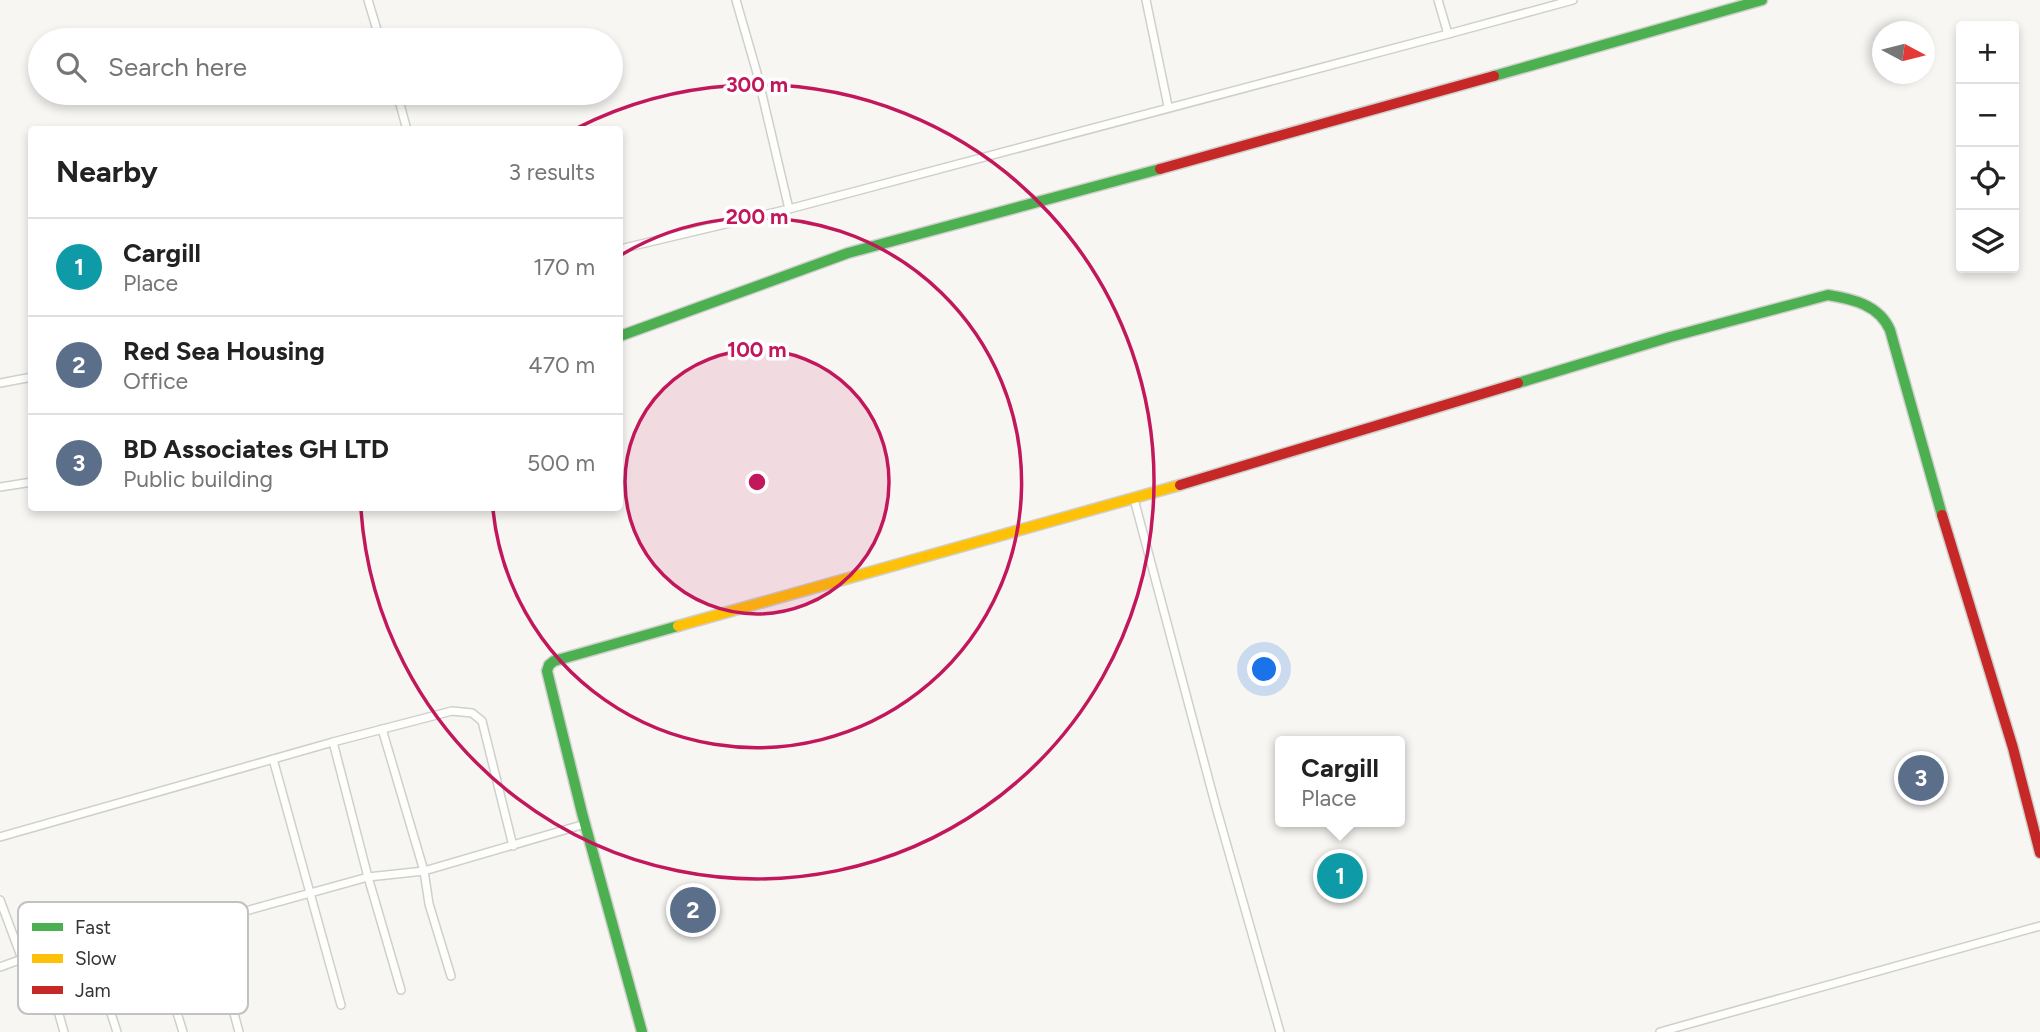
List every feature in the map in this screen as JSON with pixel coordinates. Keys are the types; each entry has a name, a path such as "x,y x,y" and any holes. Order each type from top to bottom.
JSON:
{"street":[{"path":"368,0 376,28"},
{"path":"736,0 757,73 789,209"},
{"path":"1146,0 1168,106"},
{"path":"1438,0 1448,34"},
{"path":"623,249 789,209 1573,0"},
{"path":"623,335 848,253 1220,153 1762,0"},
{"path":"400,105 406,126"},
{"path":"642,1032 585,824 547,671 549,664 1134,499 1670,337 1828,295 1851,298 1886,322 1897,351 1948,537 2013,748 2040,853"},
{"path":"0,383 28,378"},
{"path":"0,487 28,483"},
{"path":"1134,499 1216,807 1280,1032"},
{"path":"0,837 452,711 472,713 482,722 513,846"},
{"path":"382,729 424,871 429,904 452,976"},
{"path":"333,742 401,990"},
{"path":"273,759 341,1005"},
{"path":"248,909 368,877 424,871 585,824"},
{"path":"0,900 18,948"},
{"path":"1660,1032 2040,926"},
{"path":"0,967 18,960"},
{"path":"59,1014 64,1032"},
{"path":"111,1014 117,1032"},
{"path":"177,1014 183,1032"},
{"path":"234,1014 239,1032"}],"traffic: fast":[{"path":"1494,76 1762,0"},
{"path":"623,335 848,253 1160,169"},
{"path":"1518,383 1670,337 1828,295 1856,301 1872,309 1890,330 1942,515"},
{"path":"642,1032 582,813 547,671 554,661 678,626"}],"traffic: slow":[{"path":"678,626 1180,485"}],"traffic: jam":[{"path":"1160,169 1494,76"},
{"path":"1180,485 1518,383"},
{"path":"1942,515 2013,748 2040,853"}],"place":[{"name":"BD Associates GH LTD","path":"1921,778"},
{"name":"Cargill","path":"1340,876"},
{"name":"Red Sea Housing","path":"693,910"}]}
